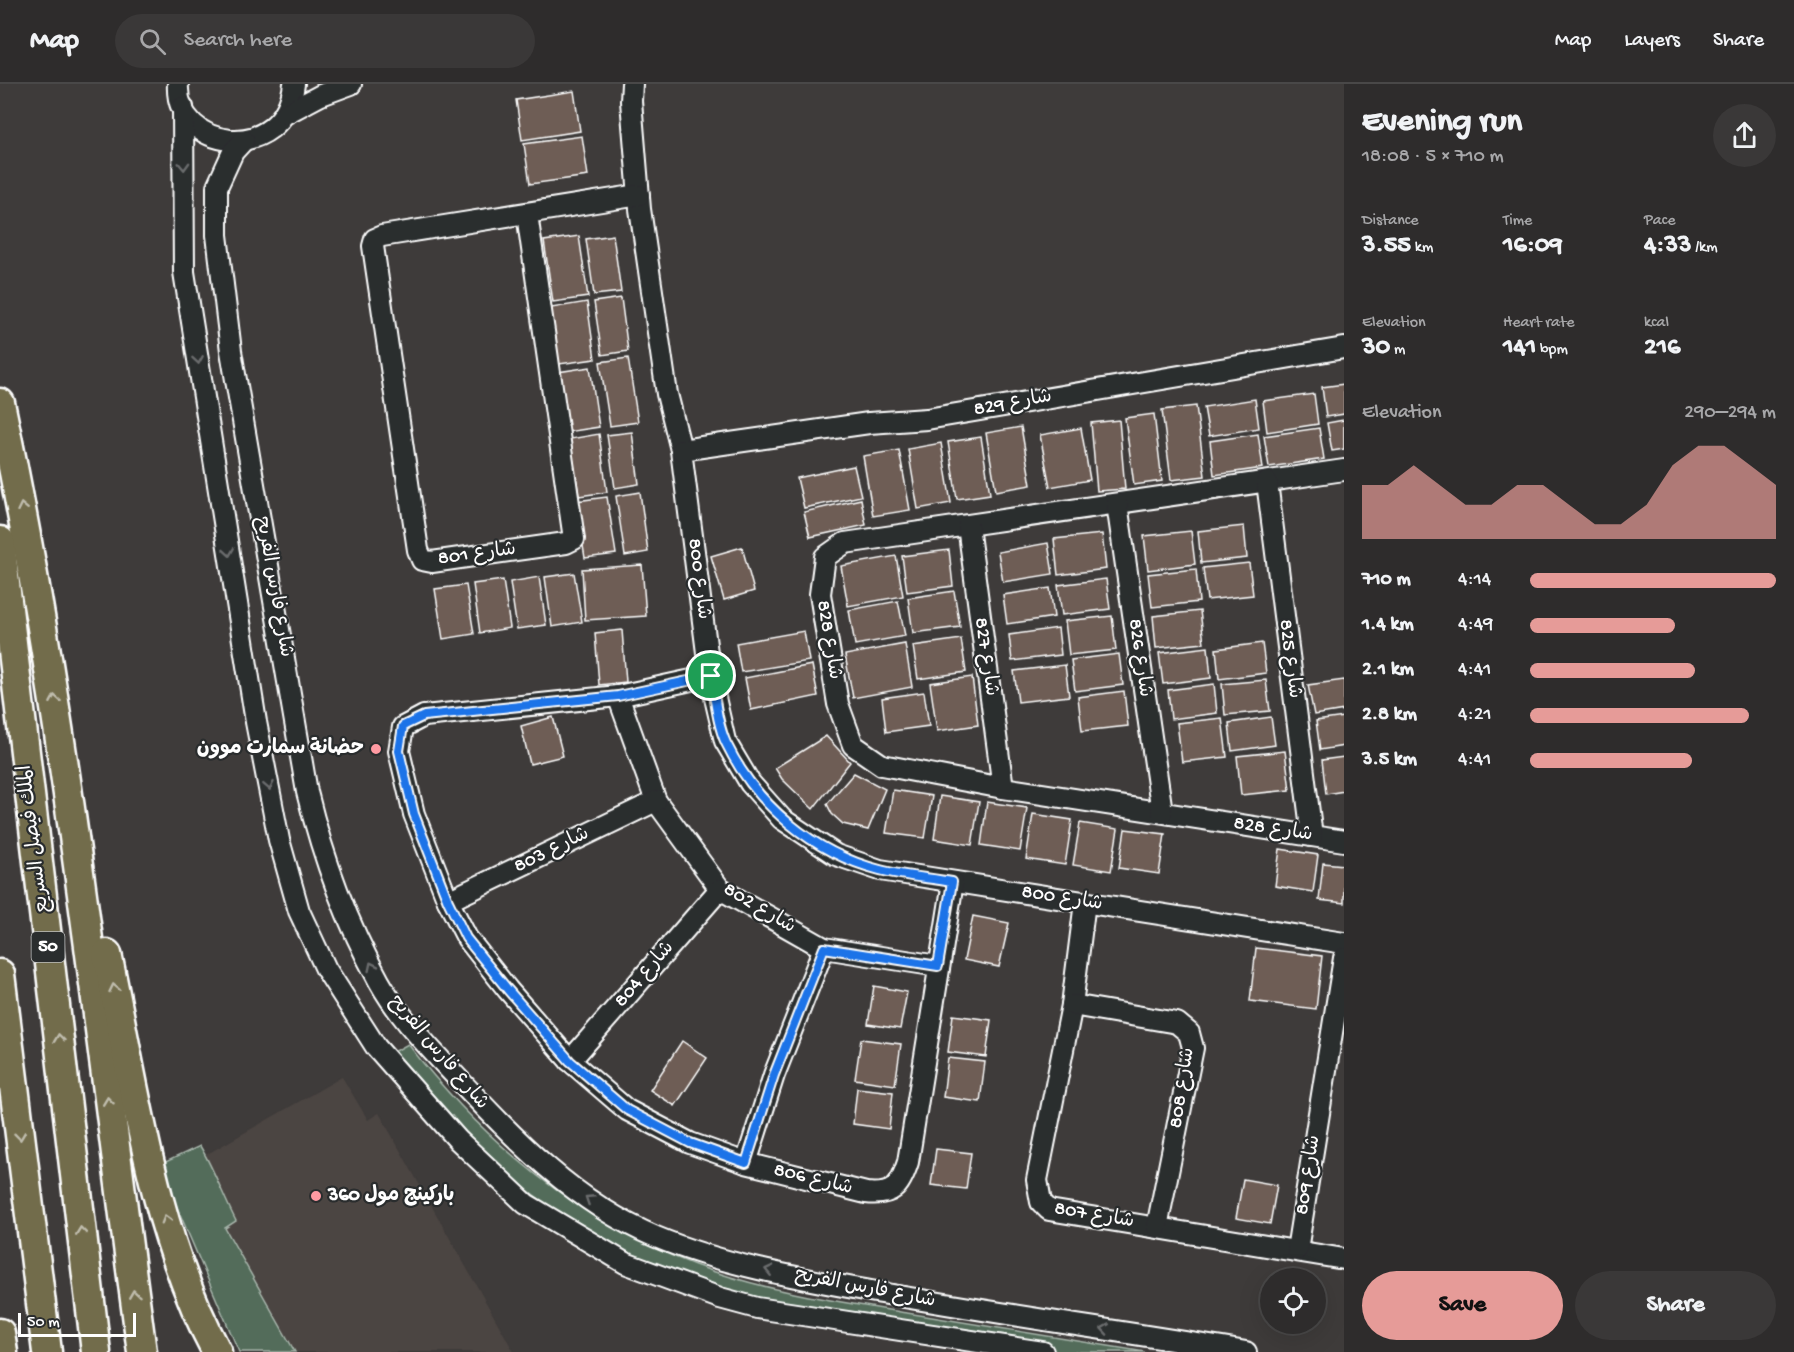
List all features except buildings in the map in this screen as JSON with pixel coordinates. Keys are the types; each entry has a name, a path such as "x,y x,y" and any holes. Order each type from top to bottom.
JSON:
{"highway":[{"path":"0,403 25,520 64,748 153,1174 173,1245 207,1334 218,1352"},
{"name":"الملك فيصل السريع","path":"0,541 96,1352"},
{"path":"64,748 142,1352"},
{"path":"0,974 47,1352"},
{"path":"0,1333 3,1352"}],"street":[{"name":"شارع فارس الفريح","path":"178,84 183,107 184,272 256,722 279,840 303,921 326,969 376,1047 458,1140 526,1204 625,1263 720,1298 757,1308 1043,1352"},
{"path":"183,107 193,123 208,134 225,140 244,141 260,136 274,127 285,114 292,98 294,84"},
{"path":"285,114 321,95 351,84"},
{"name":"شارع 800","path":"628,90 639,195 668,394 681,450 711,676 725,741 750,783 782,819 836,855 880,870 1344,943"},
{"name":"شارع فارس الفريح","path":"244,141 232,152 217,187 217,235 231,351 307,792 321,847 344,909 379,982 421,1040 487,1111 534,1156 578,1192 635,1228 654,1236 735,1262 828,1283 1133,1333 1185,1348 1246,1352"},
{"name":"شارع 801","path":"528,214 574,538 566,543 544,547 432,562 422,560 418,550 373,246 375,239 382,236 639,195"},
{"name":"شارع 829","path":"681,450 869,423 927,419 1344,348"},
{"name":"شارع 828","path":"1344,470 845,543 825,557 820,594 838,704 853,745 882,765 1003,788 1344,841"},
{"name":"شارع 825","path":"1267,482 1312,836"},
{"name":"شارع 826","path":"1117,504 1162,812"},
{"name":"شارع 827","path":"968,526 1003,788"},
{"name":"شارع 806","path":"711,676 618,696 424,716 403,726 399,751 414,814 448,901 466,938 570,1061 627,1110 690,1143 746,1163 866,1193 882,1194 899,1184 908,1162 952,882"},
{"name":"شارع 802","path":"618,696 656,801 720,889 824,948 938,966"},
{"name":"شارع 803","path":"448,901 656,801"},
{"name":"شارع 804","path":"570,1061 720,889"},
{"name":"شارع 807","path":"1085,902 1072,1005 1037,1180 1038,1196 1044,1207 1344,1259"},
{"path":"746,1163 774,1075 824,948"},
{"name":"شارع 809","path":"1297,1250 1337,1051 1344,958"},
{"name":"شارع 808","path":"1072,1005 1177,1023 1189,1033 1193,1048 1157,1227"},
{"path":"1133,1333 1139,1340 1140,1352"}],"shaded area":[{"name":"باركينج مول 360","path":"342,1077 368,1120 379,1113 514,1352 291,1352 190,1164"}],"green space":[{"path":"408,1044 468,1113 536,1175 573,1202 612,1226 652,1247 695,1265 747,1282 826,1299 1145,1352 1037,1352 768,1306 642,1261 556,1211 479,1151 392,1053"},
{"path":"200,1146 236,1221 225,1228 295,1352 239,1352 159,1165"}],"place":[{"name":"حضانة سمارت موون","path":"376,749"},
{"name":"باركينج مول 360","path":"316,1196"}],"route":[{"path":"711,676 725,741 750,783 782,819 836,855 880,870 952,882 938,966 824,948 774,1075 746,1163 718,1155 674,1136 627,1110 570,1061 508,990 466,938 448,901 414,814 399,751 403,726 424,716 618,696 711,676"}]}
